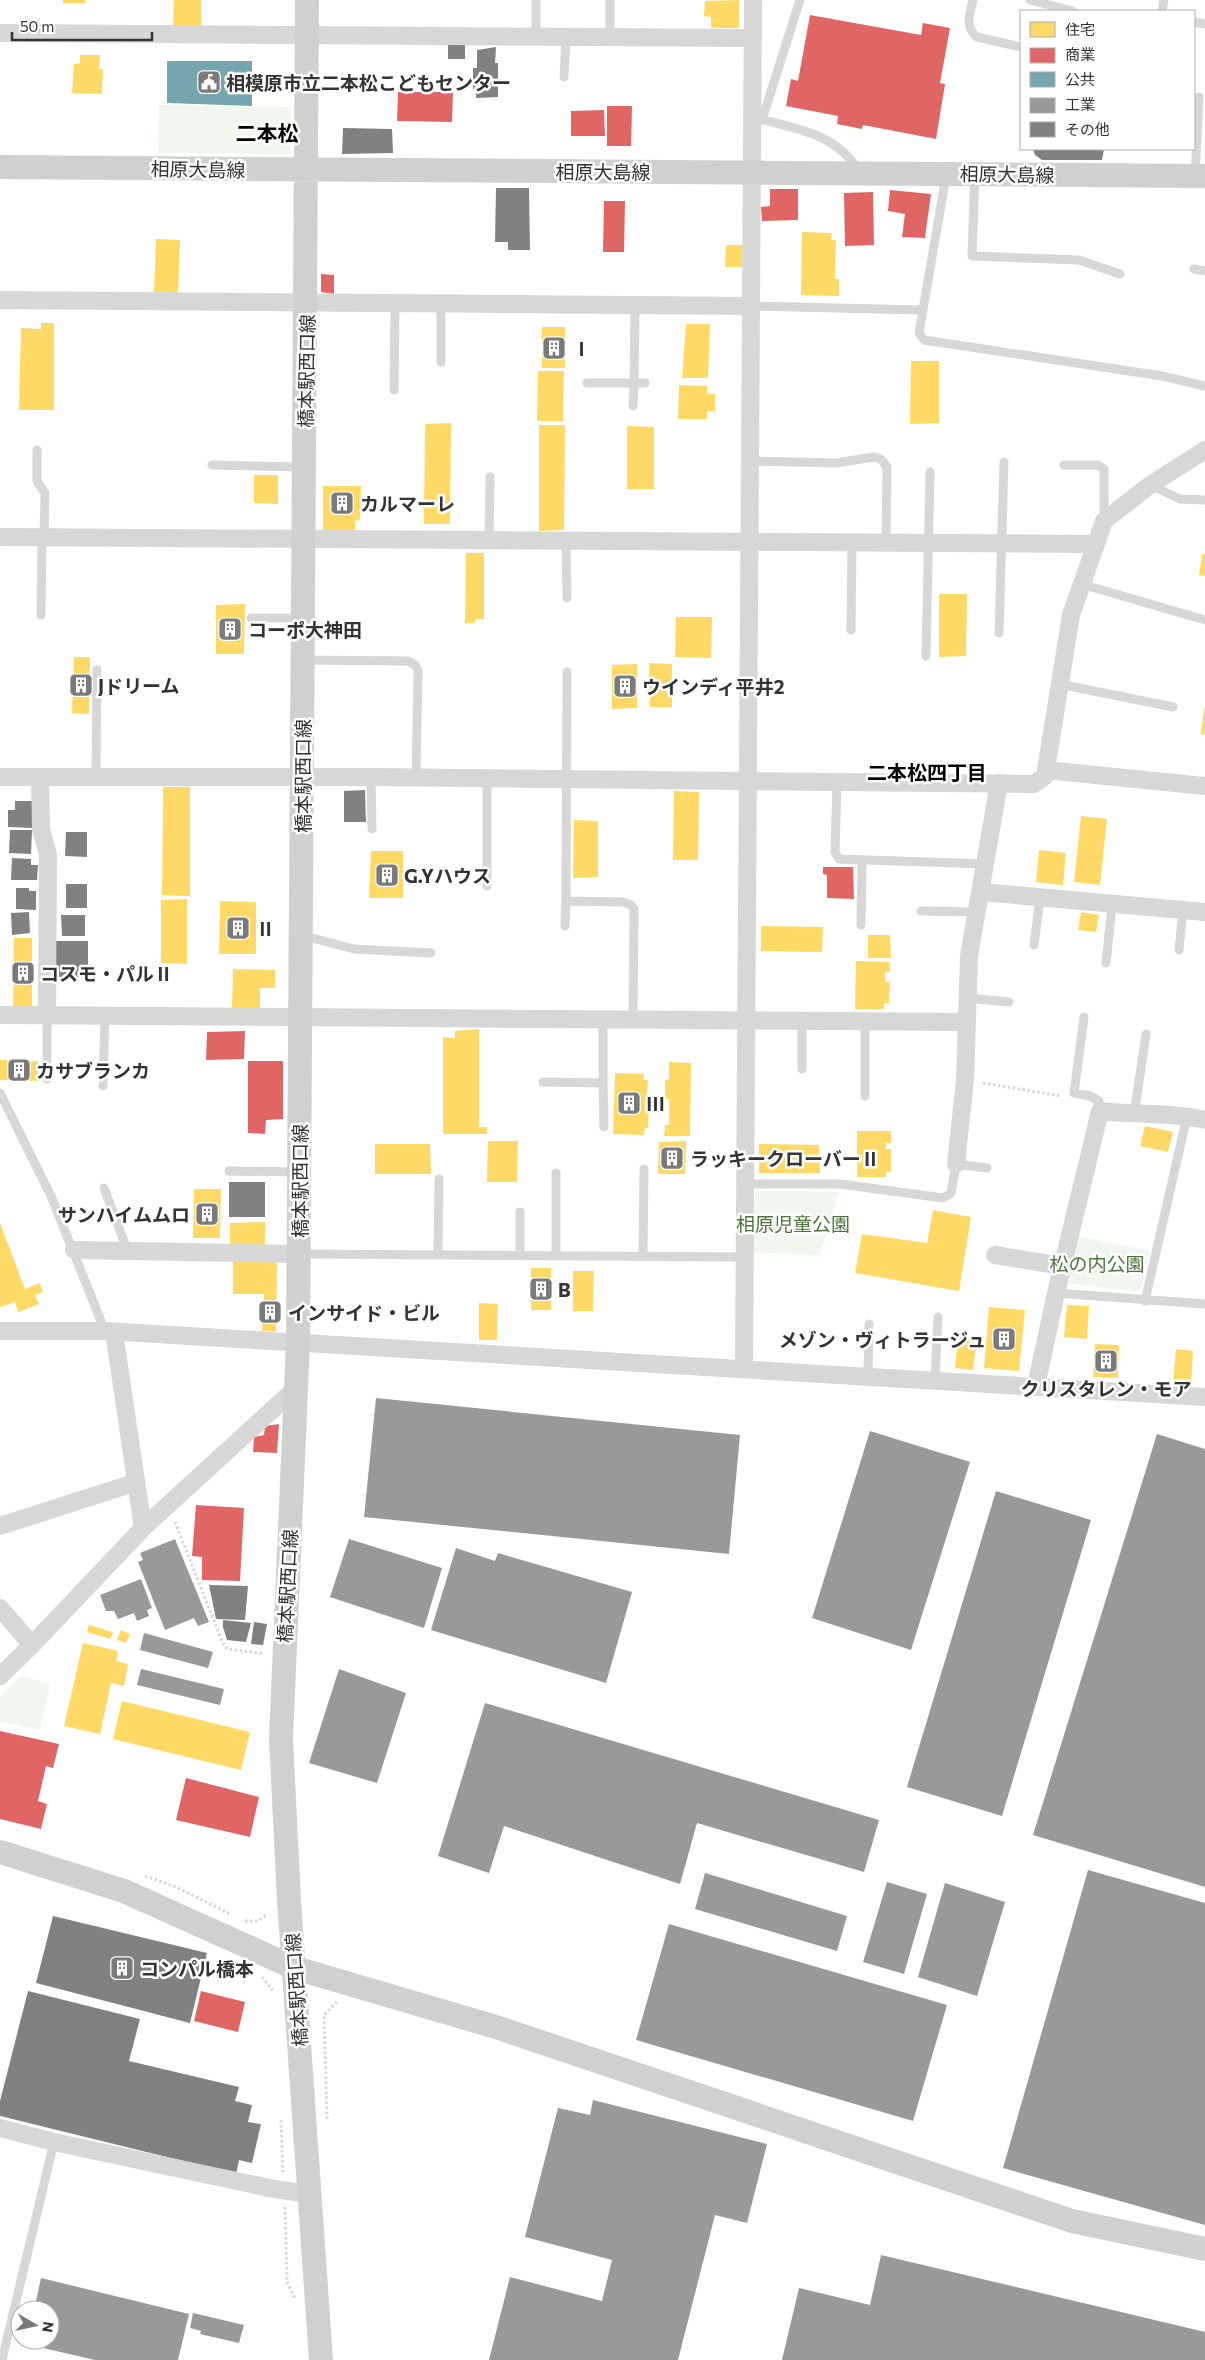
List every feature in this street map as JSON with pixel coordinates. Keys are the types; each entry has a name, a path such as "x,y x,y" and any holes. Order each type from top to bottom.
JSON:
{"street":[{"name":"橋本駅西口線","path":"307,0 307,303 299,1018 300,1254 281,1739 320,2360"},
{"path":"744,1368 751,172 757,118 752,38 752,0"},
{"path":"0,33 752,38"},
{"name":"相原大島線","path":"0,167 1200,176"},
{"path":"0,300 750,306"},
{"path":"0,777 371,777 416,779 748,780 837,783 1034,784 1045,776 1071,615 1104,521 1150,485 1205,450"},
{"path":"0,537 1095,544"},
{"path":"1046,770 1205,786"},
{"path":"40,777 41,829 48,855 47,1015"},
{"path":"956,1164 965,1080 968,956 981,892 999,783"},
{"path":"981,892 1112,906 1205,912"},
{"path":"0,1015 966,1022"},
{"path":"1036,1386 1062,1266 1100,1111 1134,1115 1187,1116 1205,1120"},
{"path":"74,1250 300,1254"},
{"path":"995,1255 1062,1266"},
{"path":"0,1331 109,1331 1205,1397"},
{"path":"109,1331 143,1528"},
{"path":"0,1676 143,1528 296,1388"},
{"path":"0,1526 134,1483"},
{"path":"0,1608 32,1645"},
{"path":"0,1852 124,1891 295,1968 496,2027 1072,2221 1205,2249"},
{"path":"0,2128 54,2142 274,2189 310,2194"}],"lane":[{"path":"536,0 536,37"},
{"path":"610,0 610,37"},
{"path":"800,0 757,118 802,128 827,140 847,153 861,173"},
{"path":"973,0 969,26 972,33 1020,48"},
{"path":"1030,0 1062,4"},
{"path":"564,77 566,37"},
{"path":"1199,97 1200,176"},
{"path":"946,174 922,310 919,333 924,340 1162,376 1205,386"},
{"path":"975,174 972,256 1080,260 1120,274"},
{"path":"1194,269 1205,270"},
{"path":"394,390 395,303"},
{"path":"441,304 441,362"},
{"path":"632,406 635,306"},
{"path":"750,306 922,310"},
{"path":"587,383 645,383"},
{"path":"36,450 37,481 45,493 41,615"},
{"path":"749,461 836,463 874,457 881,459 887,467 886,543"},
{"path":"999,633 1004,462"},
{"path":"212,465 305,467"},
{"path":"1064,465 1098,465 1104,468 1104,521"},
{"path":"926,656 930,472"},
{"path":"489,541 490,477"},
{"path":"1150,485 1180,500 1205,500"},
{"path":"566,542 567,598"},
{"path":"851,630 852,543"},
{"path":"1081,584 1205,620"},
{"path":"251,618 303,618"},
{"path":"302,660 408,661 416,666 418,670 416,779"},
{"path":"96,777 97,670"},
{"path":"565,926 567,672"},
{"path":"1059,684 1173,706"},
{"path":"371,777 372,829"},
{"path":"487,778 487,886"},
{"path":"837,783 835,856 844,861 985,864"},
{"path":"861,925 862,861"},
{"path":"1034,945 1040,898"},
{"path":"566,901 623,902 631,905 634,910 633,1019"},
{"path":"1106,963 1112,906"},
{"path":"1179,950 1183,910"},
{"path":"921,911 976,912"},
{"path":"301,935 354,949 431,953"},
{"path":"967,998 1009,1002"},
{"path":"47,1015 48,1079"},
{"path":"103,1086 105,1015"},
{"path":"1084,1017 1074,1092 1095,1097 1099,1101 1100,1111"},
{"path":"603,1019 604,1127"},
{"path":"802,1021 802,1069"},
{"path":"865,1021 865,1096"},
{"path":"1134,1115 1146,1034"},
{"path":"543,1082 603,1083"},
{"path":"0,1092 51,1196 109,1331"},
{"path":"1145,1301 1187,1116"},
{"path":"745,1184 840,1184 943,1198 951,1193 956,1164 987,1168"},
{"path":"643,1256 644,1169"},
{"path":"229,1171 299,1172"},
{"path":"556,1173 556,1256"},
{"path":"438,1255 439,1179"},
{"path":"104,1188 128,1252"},
{"path":"520,1212 520,1255"},
{"path":"300,1254 745,1257"},
{"path":"1056,1293 1205,1304"},
{"path":"935,1380 938,1317"},
{"path":"868,1376 869,1324"},
{"path":"2,2360 54,2142"}],"path":[{"path":"965,1080 1069,1097 1074,1092"},
{"path":"169,1505 224,1646 228,1649 270,1655"},
{"path":"327,2121 324,2014 327,2009 339,2000"}],"green space":[{"path":"159,105 291,107 290,154 158,153"},
{"name":"相原児童公園","path":"755,1191 839,1192 820,1255 753,1252"},
{"name":"松の内公園","path":"1078,1236 1150,1251 1141,1288 1137,1292 1068,1283"},
{"path":"21,1676 50,1684 40,1730 0,1721 0,1697"}],"building: 住宅":[{"path":"63,0 85,0 85,3 63,3"},
{"path":"174,0 201,0 201,26 173,26"},
{"path":"739,0 739,28 711,28 711,17 704,16 705,1"},
{"path":"80,55 100,55 99,69 103,69 102,94 72,93 74,64 80,63"},
{"path":"802,232 832,233 831,240 836,240 835,279 839,279 839,296 801,295"},
{"path":"156,239 180,240 178,293 154,292"},
{"path":"726,245 743,245 742,267 725,267"},
{"path":"41,323 54,323 54,410 19,410 21,328 41,329"},
{"path":"686,324 710,324 708,378 682,378"},
{"name":"Ⅰ","path":"542,327 565,327 565,368 542,368"},
{"path":"911,361 939,361 939,423 910,424"},
{"path":"538,371 564,371 563,421 537,421"},
{"path":"679,385 707,386 707,394 715,394 715,411 707,411 707,419 678,419"},
{"path":"451,423 450,524 424,524 425,424"},
{"path":"539,425 565,425 564,530 539,531"},
{"path":"627,426 654,427 654,489 627,489"},
{"path":"254,475 278,475 278,504 254,503"},
{"name":"カルマーレ","path":"323,486 361,486 360,520 355,521 355,532 323,532"},
{"path":"466,553 484,553 484,619 475,619 475,623 465,623"},
{"path":"1202,554 1205,554 1205,576 1199,575"},
{"path":"939,594 967,594 966,656 939,657"},
{"name":"コーポ大神田","path":"245,604 244,654 216,654 216,605"},
{"path":"676,617 712,617 711,658 675,657"},
{"name":"Jドリーム","path":"74,657 90,657 89,714 72,713"},
{"path":"649,663 672,664 672,707 650,707"},
{"name":"ウインディ平井2","path":"637,664 637,708 612,709 612,665"},
{"path":"1205,708 1205,735 1201,734"},
{"path":"163,787 190,787 190,896 162,895"},
{"path":"674,791 699,792 698,860 673,860"},
{"path":"1081,816 1107,819 1100,885 1074,882"},
{"path":"574,820 598,821 598,877 573,878"},
{"path":"1039,850 1066,853 1063,885 1036,882"},
{"name":"G.Yハウス","path":"371,851 403,851 403,898 369,898"},
{"path":"187,899 187,964 161,963 161,900"},
{"name":"Ⅱ","path":"220,901 256,902 256,954 219,954"},
{"path":"1081,912 1099,915 1096,932 1078,930"},
{"path":"761,926 823,927 822,952 761,951"},
{"path":"868,935 890,935 891,958 868,958"},
{"name":"コスモ・パルⅡ","path":"14,938 32,938 32,1007 13,1007"},
{"path":"856,961 890,962 890,972 885,972 885,982 890,982 889,1003 884,1003 884,1009 855,1009"},
{"path":"233,969 275,970 275,988 260,988 260,1009 232,1009"},
{"path":"479,1029 479,1127 487,1127 487,1134 443,1134 443,1037 455,1038 455,1031"},
{"name":"カサブランカ","path":"0,1060 38,1061 38,1081 0,1080"},
{"path":"669,1062 691,1063 690,1136 664,1136 665,1125 669,1125 669,1099 665,1099 665,1080 669,1079"},
{"name":"Ⅲ","path":"615,1073 644,1074 643,1080 648,1080 645,1109 649,1109 648,1128 645,1128 644,1135 613,1134"},
{"path":"1145,1126 1173,1132 1168,1152 1140,1146"},
{"path":"857,1131 891,1131 891,1143 886,1143 886,1149 891,1149 891,1172 886,1172 886,1177 857,1177"},
{"path":"488,1141 518,1141 517,1182 487,1182"},
{"name":"ラッキークローバーⅡ","path":"686,1141 685,1174 658,1174 659,1142"},
{"path":"375,1144 430,1144 431,1174 375,1174"},
{"path":"759,1144 819,1145 820,1173 759,1173"},
{"name":"サンハイムムロ","path":"194,1189 221,1189 220,1238 193,1238"},
{"path":"933,1210 971,1217 959,1291 855,1273 862,1234 927,1243"},
{"path":"265,1222 265,1245 230,1245 230,1223"},
{"path":"0,1223 25,1289 40,1283 43,1292 35,1295 39,1304 18,1312 15,1302 0,1307"},
{"name":"インサイド・ビル","path":"233,1261 274,1261 277,1264 276,1332 262,1331 264,1294 233,1294"},
{"name":"B","path":"531,1268 551,1268 551,1310 531,1310"},
{"path":"573,1271 594,1271 593,1311 573,1311"},
{"path":"479,1303 498,1304 497,1340 479,1340"},
{"path":"1067,1305 1089,1306 1087,1339 1064,1337"},
{"name":"メゾン・ヴィトラージュ","path":"989,1307 1025,1310 1019,1371 984,1368"},
{"path":"958,1337 973,1338 973,1344 976,1344 973,1370 955,1368"},
{"name":"クリスタレン・モア","path":"1095,1344 1119,1345 1118,1378 1093,1377"},
{"path":"1176,1349 1193,1351 1191,1385 1173,1385"},
{"path":"89,1625 113,1632 110,1639 87,1632"},
{"path":"121,1630 130,1634 126,1643 117,1640"},
{"path":"83,1643 118,1651 116,1661 128,1664 124,1686 111,1683 100,1734 64,1726"},
{"path":"122,1701 250,1732 241,1770 113,1739"}],"building: 商業":[{"path":"810,15 921,35 923,23 950,28 940,83 945,84 936,139 863,125 862,129 837,124 838,116 786,106 791,79 798,81"},
{"path":"398,92 453,92 452,122 397,121"},
{"path":"607,106 632,106 631,146 607,146"},
{"path":"604,110 605,136 571,136 571,111"},
{"path":"770,189 798,189 798,220 762,221 761,207 770,206"},
{"path":"890,190 931,194 925,238 902,237 905,214 888,211"},
{"path":"873,192 874,245 845,246 844,193"},
{"path":"604,201 625,201 624,252 603,252"},
{"path":"321,274 334,275 334,294 321,292"},
{"path":"823,867 853,867 854,899 827,898 827,875 823,874"},
{"path":"245,1031 244,1059 206,1060 207,1032"},
{"path":"248,1061 283,1061 283,1119 266,1120 265,1134 248,1133"},
{"path":"279,1424 277,1453 253,1452 254,1437 264,1435 265,1426"},
{"path":"196,1505 244,1508 240,1581 202,1580 202,1557 192,1556"},
{"path":"0,1731 59,1744 53,1768 46,1766 38,1801 47,1804 41,1829 0,1819"},
{"path":"186,1778 259,1797 250,1837 176,1820"},
{"path":"201,1991 245,2002 238,2032 194,2021"}],"building: 公共":[{"name":"相模原市立二本松こどもセンター","path":"167,61 252,61 252,106 167,103"}],"building: 工業":[{"path":"376,1398 740,1435 729,1554 364,1517"},
{"path":"870,1431 970,1462 911,1650 812,1618"},
{"path":"1157,1434 1205,1449 1205,1887 1033,1835"},
{"path":"996,1491 1091,1520 1002,1816 907,1787"},
{"path":"175,1539 209,1622 198,1626 194,1618 165,1630 138,1562 143,1560 140,1553"},
{"path":"349,1539 442,1568 424,1628 330,1597"},
{"path":"456,1548 495,1561 498,1553 632,1592 606,1683 431,1630"},
{"path":"141,1579 152,1608 147,1610 149,1616 137,1621 134,1613 118,1619 114,1611 106,1611 100,1595"},
{"path":"144,1633 213,1652 208,1668 140,1650"},
{"path":"141,1669 224,1689 220,1705 137,1685"},
{"path":"339,1669 406,1693 377,1783 309,1763"},
{"path":"485,1703 879,1820 864,1872 697,1823 680,1884 504,1826 489,1873 438,1856"},
{"path":"1088,1870 1205,1903 1205,2225 1003,2168"},
{"path":"705,1873 847,1916 837,1951 695,1909"},
{"path":"887,1882 927,1894 904,1974 863,1962"},
{"path":"945,1883 1005,1902 977,1996 918,1977"},
{"path":"669,1924 947,2005 913,2121 636,2040"},
{"path":"593,2100 767,2144 747,2223 715,2215 678,2360 489,2360 510,2277 602,2301 612,2260 525,2237 558,2108 590,2115"},
{"path":"881,2255 1205,2332 1205,2360 782,2360 799,2288 870,2305"},
{"path":"41,2278 189,2314 178,2360 95,2360 52,2350 60,2350 60,2300 36,2300"},
{"path":"193,2313 244,2325 239,2343 200,2334 201,2331 190,2328"}],"building: その他":[{"path":"448,41 465,41 465,59 448,59"},
{"path":"496,47 495,63 498,63 498,97 476,98 476,89 473,89 473,68 477,68 477,50"},
{"path":"343,128 392,129 393,153 342,154"},
{"path":"1033,150 1104,150 1102,160 1042,160 1035,155"},
{"path":"496,188 529,188 530,250 508,250 508,242 495,242"},
{"path":"365,790 366,822 344,822 344,791"},
{"path":"15,801 34,801 33,828 8,827 8,810 15,810"},
{"path":"10,830 32,830 31,854 9,853"},
{"path":"66,832 87,832 87,857 65,856"},
{"path":"12,858 31,859 31,865 38,865 37,880 11,880"},
{"path":"66,884 87,884 87,908 66,908"},
{"path":"16,888 29,888 29,891 36,891 36,910 16,909"},
{"path":"29,912 30,933 12,935 11,913"},
{"path":"61,915 85,915 85,936 62,936"},
{"path":"55,941 88,941 88,977 56,977"},
{"path":"229,1182 265,1182 265,1217 229,1217"},
{"path":"209,1585 248,1586 245,1620 216,1619"},
{"path":"223,1620 251,1623 246,1642 227,1640"},
{"path":"254,1622 267,1624 263,1645 251,1644"},
{"name":"コンパル橋本","path":"53,1916 207,1953 190,2023 36,1983"},
{"name":"コンパル橋本","path":"28,1991 140,2019 129,2061 239,2087 235,2101 252,2105 248,2122 261,2124 252,2163 239,2160 236,2174 0,2116 0,2101"}],"place":[{"name":"相模原市立二本松こどもセンター","path":"209,82"},
{"name":"Ⅰ","path":"554,348"},
{"name":"カルマーレ","path":"342,503"},
{"name":"コーポ大神田","path":"230,629"},
{"name":"Jドリーム","path":"81,685"},
{"name":"ウインディ平井2","path":"625,686"},
{"name":"G.Yハウス","path":"387,875"},
{"name":"Ⅱ","path":"238,928"},
{"name":"コスモ・パルⅡ","path":"23,973"},
{"name":"カサブランカ","path":"19,1070"},
{"name":"Ⅲ","path":"629,1103"},
{"name":"ラッキークローバーⅡ","path":"672,1158"},
{"name":"サンハイムムロ","path":"207,1214"},
{"name":"B","path":"541,1289"},
{"name":"インサイド・ビル","path":"270,1312"},
{"name":"メゾン・ヴィトラージュ","path":"1004,1339"},
{"name":"クリスタレン・モア","path":"1106,1361"},
{"name":"コンパル橋本","path":"122,1968"}],"district":[{"name":"二本松","path":"267,132"},
{"name":"二本松四丁目","path":"927,772"}]}
